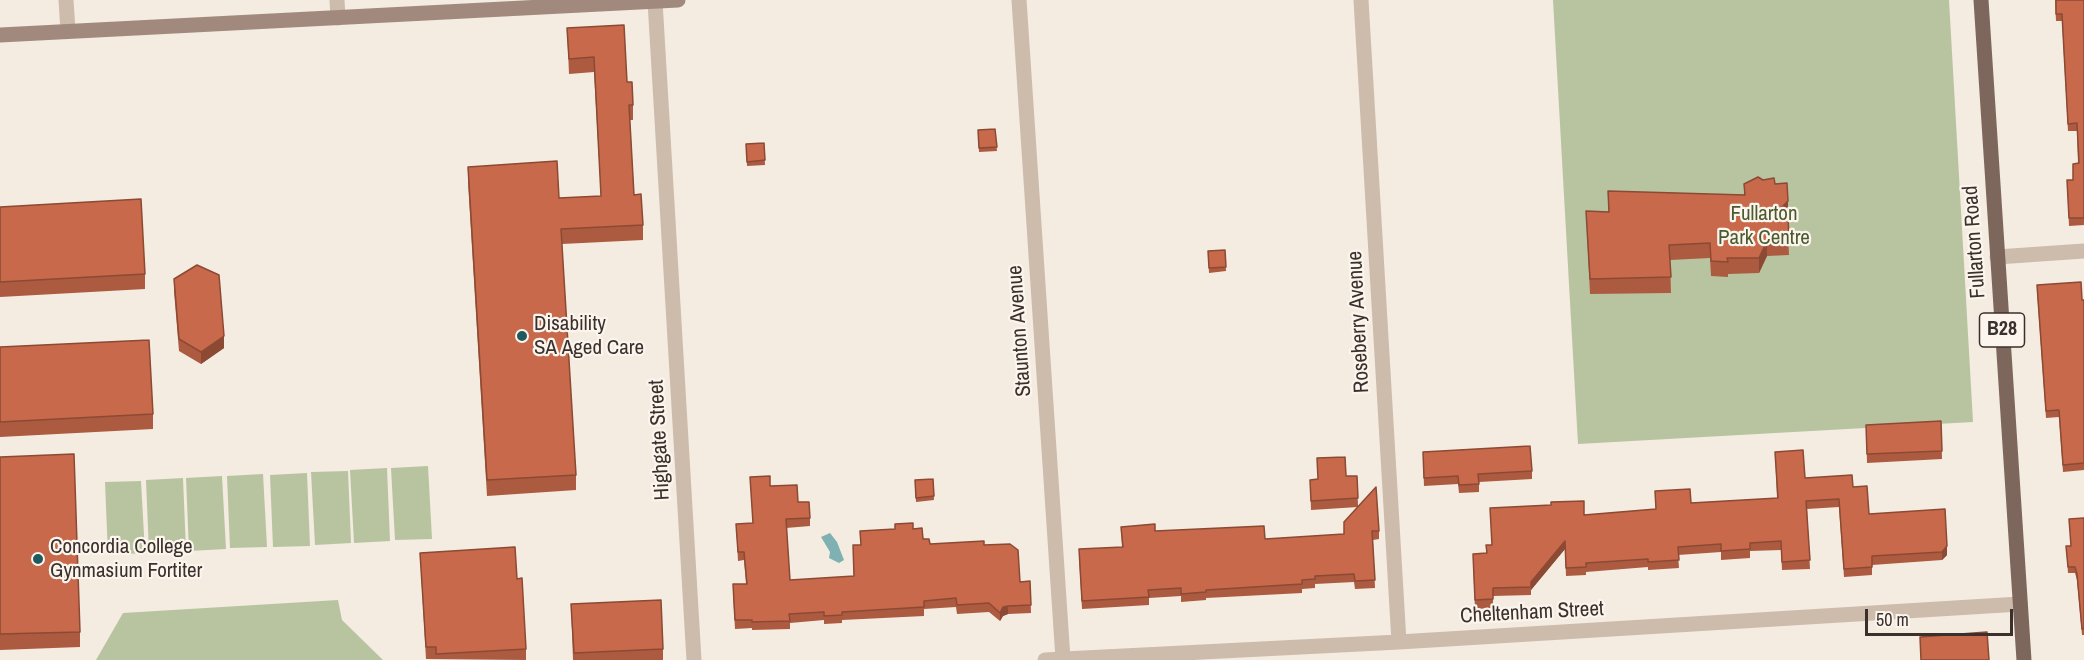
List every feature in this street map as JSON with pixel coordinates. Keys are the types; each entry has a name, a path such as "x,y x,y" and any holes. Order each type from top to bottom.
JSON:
{"main road":[{"name":"Fullarton Road","path":"1981,0 2024,660"}],"street":[{"path":"66,0 68,31"},
{"path":"338,0 338,18"},
{"path":"0,35 678,0"},
{"name":"Staunton Avenue","path":"1019,0 1063,659"},
{"name":"Roseberry Avenue","path":"1361,0 1399,642"},
{"name":"Highgate Street","path":"655,2 694,660"},
{"path":"1997,256 2084,251"},
{"name":"Cheltenham Street","path":"1045,660 1399,642 2020,604"}],"green space":[{"name":"Fullarton Park Centre","path":"1553,0 1949,0 1973,422 1578,444"},
{"path":"428,466 432,539 395,540 391,468"},
{"path":"387,468 390,541 354,543 350,470"},
{"path":"348,471 351,543 315,545 311,472"},
{"path":"307,473 310,546 273,547 270,475"},
{"path":"263,474 267,547 230,548 227,476"},
{"path":"222,476 226,549 189,551 186,478"},
{"path":"183,478 186,551 149,552 146,480"},
{"path":"141,481 145,553 108,555 105,482"},
{"path":"338,600 342,620 383,660 96,660 123,613"}],"water":[{"path":"830,533 837,542 844,560 839,563 829,558 830,552 821,537"}],"building":[{"path":"2056,0 2084,0 2084,218 2069,218 2067,180 2073,180 2073,164 2079,163 2077,123 2068,124 2062,14 2056,14"},
{"name":"Disability SA Aged Care","path":"624,25 627,82 632,82 633,105 629,105 634,195 641,194 643,225 561,229 576,475 487,480 468,167 557,161 559,198 601,196 594,57 569,59 567,28"},
{"path":"995,129 997,147 979,148 978,130"},
{"path":"764,143 765,160 747,162 746,144"},
{"path":"1758,177 1763,180 1774,178 1775,184 1787,183 1788,201 1778,211 1788,217 1789,239 1767,241 1759,258 1727,258 1728,262 1711,261 1710,243 1669,245 1671,277 1590,279 1586,211 1609,212 1608,191 1745,195 1744,184"},
{"path":"141,199 145,274 0,282 0,207"},
{"path":"1225,250 1226,267 1209,268 1208,251"},
{"path":"197,265 219,275 224,336 201,352 179,339 174,279"},
{"path":"2081,282 2082,300 2084,300 2084,463 2063,465 2059,410 2046,411 2037,285"},
{"path":"149,340 153,414 0,422 0,347"},
{"path":"1941,421 1942,451 1867,454 1866,425"},
{"path":"1530,446 1532,471 1478,474 1479,484 1459,485 1458,476 1424,478 1423,452"},
{"path":"1803,450 1805,478 1852,475 1853,487 1867,486 1869,514 1945,509 1947,546 1942,552 1872,556 1872,567 1844,569 1839,499 1806,501 1810,560 1782,562 1781,541 1750,543 1750,549 1721,551 1721,544 1678,547 1679,560 1648,562 1648,559 1586,563 1586,567 1566,568 1565,541 1531,582 1531,587 1493,588 1493,599 1475,600 1473,554 1487,553 1486,545 1492,545 1490,508 1584,501 1584,515 1656,509 1655,491 1690,489 1691,503 1778,498 1775,452"},
{"name":"Concordia College Gynmasium Fortiter","path":"74,454 80,632 0,634 0,457"},
{"path":"1345,457 1346,476 1357,476 1358,498 1311,501 1310,480 1318,479 1317,458"},
{"path":"770,476 770,486 797,485 798,502 809,502 810,518 786,519 790,580 854,576 853,545 861,545 860,531 895,529 895,524 913,523 913,529 922,528 923,539 929,539 930,544 984,541 984,545 1010,544 1018,550 1020,582 1030,581 1031,605 1003,607 1000,613 989,603 957,605 956,598 924,601 924,607 842,612 842,615 824,616 824,612 789,614 790,621 735,620 733,584 747,584 744,552 738,552 736,524 753,523 750,477"},
{"path":"933,479 934,496 916,498 915,480"},
{"path":"1376,487 1379,531 1372,531 1375,580 1355,581 1354,574 1315,576 1315,579 1302,580 1302,584 1206,590 1206,592 1181,594 1181,588 1148,590 1149,597 1082,601 1079,549 1123,547 1121,527 1155,524 1155,531 1264,526 1265,539 1344,534 1344,522"},
{"path":"2084,518 2084,629 2082,629 2077,574 2075,567 2068,567 2066,546 2071,546 2069,519"},
{"path":"515,547 517,579 522,578 526,649 436,654 436,647 426,647 420,553"},
{"path":"661,600 663,649 574,653 571,604"},
{"path":"1987,632 1989,660 1921,660 1920,637"}],"place":[{"name":"Disability SA Aged Care","path":"522,336"},
{"name":"Concordia College Gynmasium Fortiter","path":"38,559"}]}
